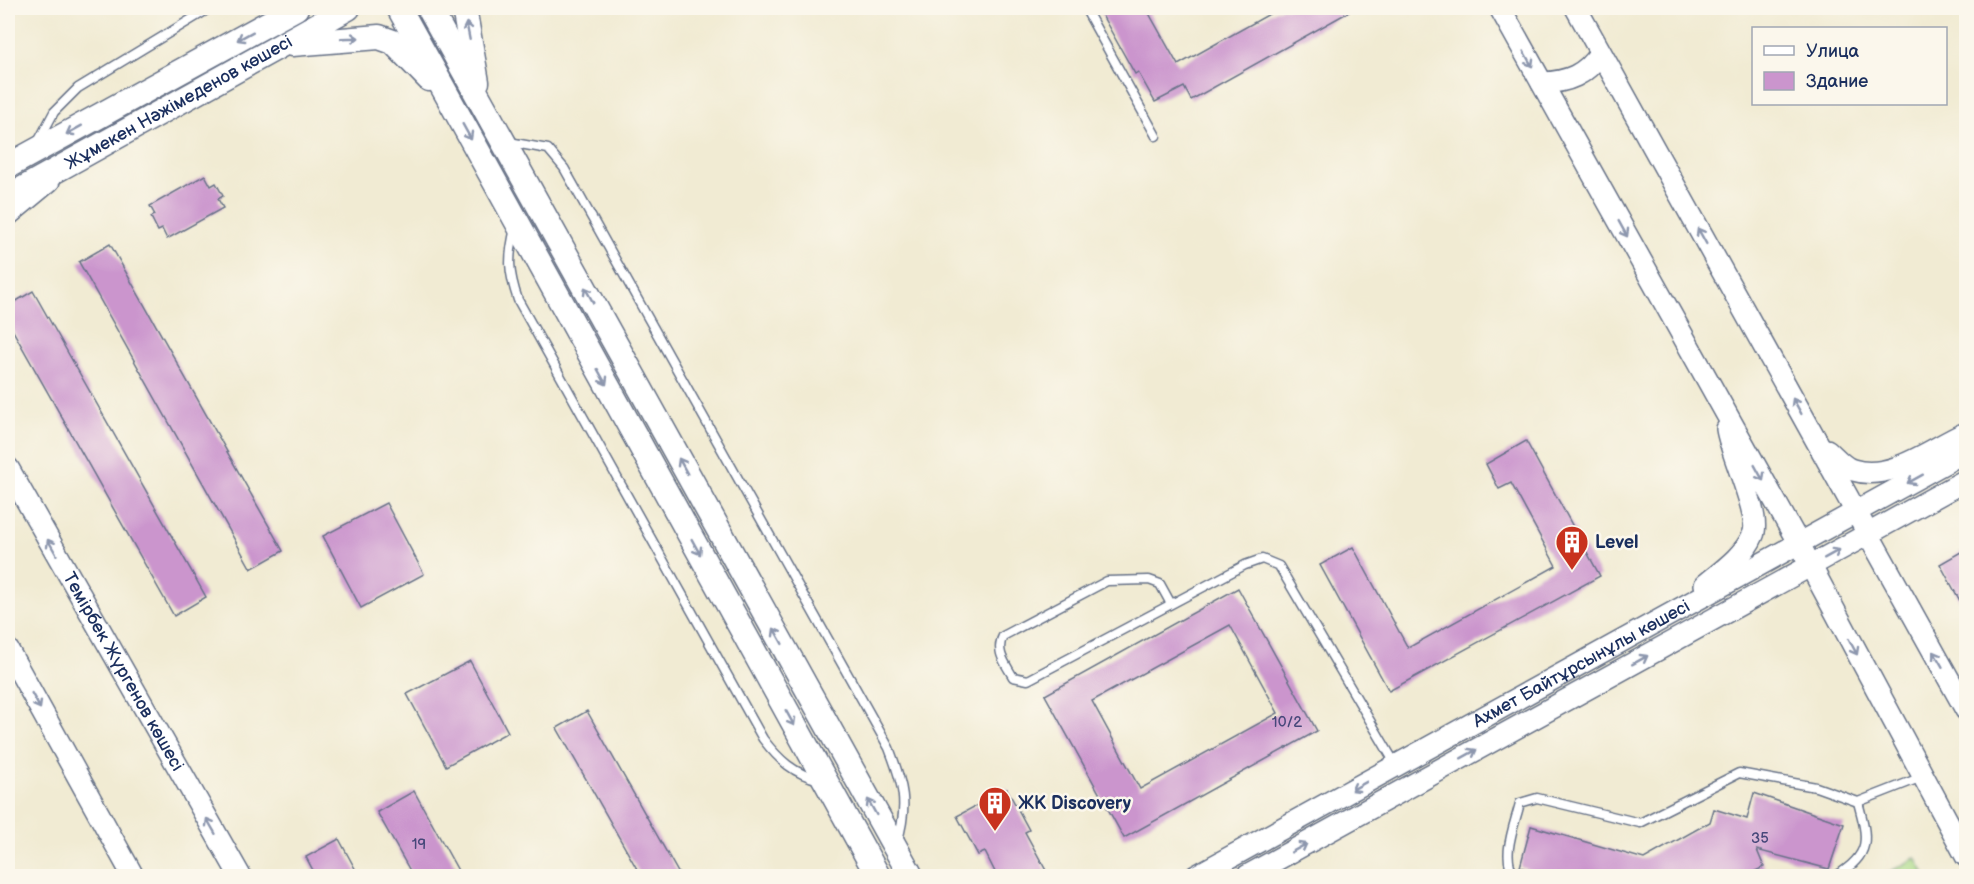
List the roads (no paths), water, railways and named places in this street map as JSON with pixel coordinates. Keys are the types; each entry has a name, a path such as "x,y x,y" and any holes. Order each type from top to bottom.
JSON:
{"main road":[{"name":"Жұмекен Нәжімеденов көшесі","path":"8,166 296,8"},
{"name":"Жұмекен Нәжімеденов көшесі","path":"8,197 348,8"},
{"path":"399,8 878,876"},
{"path":"429,8 911,876"},
{"path":"464,8 478,96"},
{"path":"280,45 328,39 379,37 393,42 423,74 445,91"},
{"path":"864,852 869,876"}],"street":[{"path":"1500,8 1799,544 1966,856"},
{"path":"1576,8 1966,710"},
{"path":"1542,83 1561,82 1574,78 1594,63 1600,53"},
{"path":"8,215 35,195 67,164"},
{"path":"1668,616 1745,548 1755,533 1756,517 1730,446 1724,410"},
{"path":"1817,442 1852,470 1876,471 1898,467 1966,433"},
{"name":"Ахмет Байтұрсынұлы көшесі","path":"1196,876 1966,451"},
{"name":"Темірбек Жүргенов көшесі","path":"8,468 240,876"},
{"name":"Ахмет Байтұрсынұлы көшесі","path":"1247,876 1966,480"},
{"path":"8,650 133,876"}],"lane":[{"path":"32,153 54,112 78,88 210,8"},
{"path":"1085,8 1156,136"},
{"path":"503,141 548,149 564,168 889,748 904,787 904,820 896,849"},
{"path":"517,222 508,258 510,279 518,300 763,740 780,761 803,776 825,781"},
{"path":"1171,604 1160,584 1149,580 1107,580 1003,636 999,642 1000,654 1012,677 1028,680 1171,604 1262,559 1279,566 1397,766"},
{"path":"1515,876 1510,870 1509,851 1520,803 1538,798 1640,824 1739,772 1816,787 1858,802 1923,776"},
{"path":"1836,876 1856,864 1867,836 1858,802"}],"place":[{"name":"Level","path":"1572,571"},
{"name":"ЖК Discovery","path":"995,832"}]}
